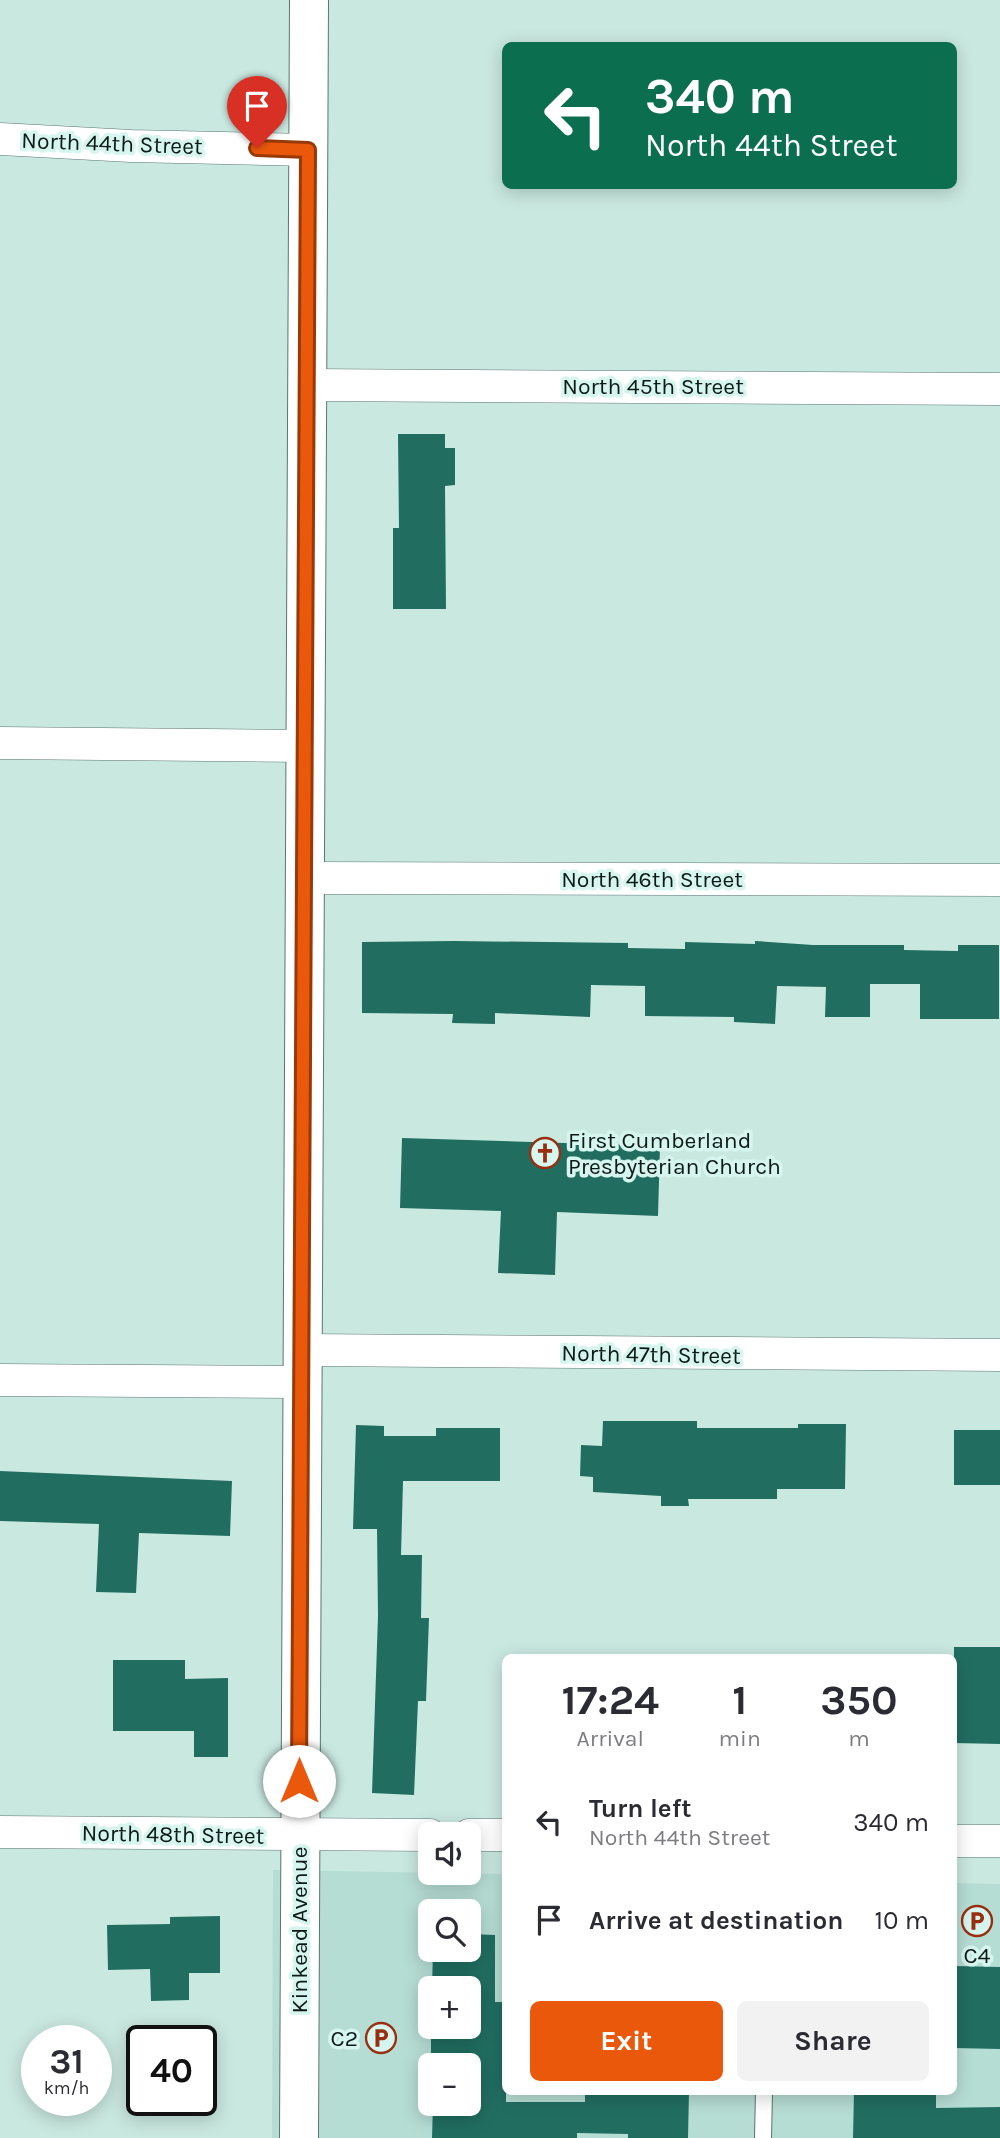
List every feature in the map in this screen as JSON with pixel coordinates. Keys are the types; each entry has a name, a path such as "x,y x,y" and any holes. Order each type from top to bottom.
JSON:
{"street":[{"name":"Kinkead Avenue","path":"299,2138 309,0"},
{"name":"North 44th Street","path":"0,139 131,146 308,150"},
{"name":"North 45th Street","path":"307,385 1000,389"},
{"path":"0,743 304,746"},
{"name":"North 46th Street","path":"304,878 1000,880"},
{"name":"North 47th Street","path":"0,1380 301,1366 1000,1355"},
{"name":"North 48th Street","path":"0,1832 418,1835"},
{"path":"481,1835 502,1835"},
{"path":"957,1841 1000,1841"}],"lane":[{"path":"763,2138 764,2095"}],"shaded area":[{"path":"273,1870 418,1872 418,1885 481,1885 481,1874 502,1874 502,2095 957,2095 957,1883 1000,1884 1000,2138 272,2138"}],"building":[{"path":"398,434 445,434 445,448 455,448 455,485 445,486 446,609 393,609 393,528 399,528"},
{"path":"755,941 813,945 904,945 904,950 958,951 958,945 999,945 999,1019 920,1019 920,984 870,984 870,1017 825,1017 826,987 777,986 775,1024 734,1022 734,1017 645,1016 645,986 591,985 590,1017 495,1013 495,1024 452,1023 453,1014 362,1013 362,942 628,943 628,948 685,949 685,942 755,944"},
{"path":"402,1138 660,1146 658,1216 557,1212 555,1275 498,1273 501,1211 400,1208"},
{"path":"603,1421 697,1421 697,1428 798,1428 798,1424 846,1424 845,1489 777,1489 777,1499 688,1499 689,1506 661,1506 661,1496 593,1492 593,1477 580,1476 581,1445 602,1446"},
{"path":"356,1425 384,1426 384,1436 436,1436 436,1428 500,1428 500,1481 403,1481 401,1555 422,1555 421,1618 429,1618 426,1701 418,1701 414,1795 372,1793 378,1616 377,1529 353,1529"},
{"path":"954,1430 1000,1430 1000,1485 954,1485"},
{"path":"0,1471 232,1481 230,1536 139,1533 136,1593 96,1592 99,1524 0,1521"},
{"path":"954,1647 1000,1647 1000,1744 957,1743 957,1654 954,1654"},
{"path":"113,1660 185,1660 185,1679 228,1678 228,1757 194,1757 194,1731 113,1731"},
{"path":"220,1916 220,1973 189,1973 189,2000 151,2001 150,1969 108,1970 107,1925 170,1924 170,1917"},
{"path":"481,1934 495,1935 495,2002 502,2002 502,2095 506,2095 506,2102 585,2102 585,2095 689,2095 688,2138 628,2138 628,2134 577,2133 577,2138 432,2138 433,2116 481,2116 481,2053 431,2053 431,2039 481,2039 481,1976 432,1976 433,1962 481,1962"},
{"path":"957,1966 1000,1967 1000,2049 957,2048"},
{"path":"854,2095 936,2095 936,2108 1000,2107 1000,2138 853,2138"}],"place":[{"name":"First Cumberland Presbyterian Church","path":"545,1153"},
{"name":"C4","path":"977,1921"},
{"name":"C2","path":"381,2038"}],"route":[{"path":"257,148 308,150 299,1781"}]}
